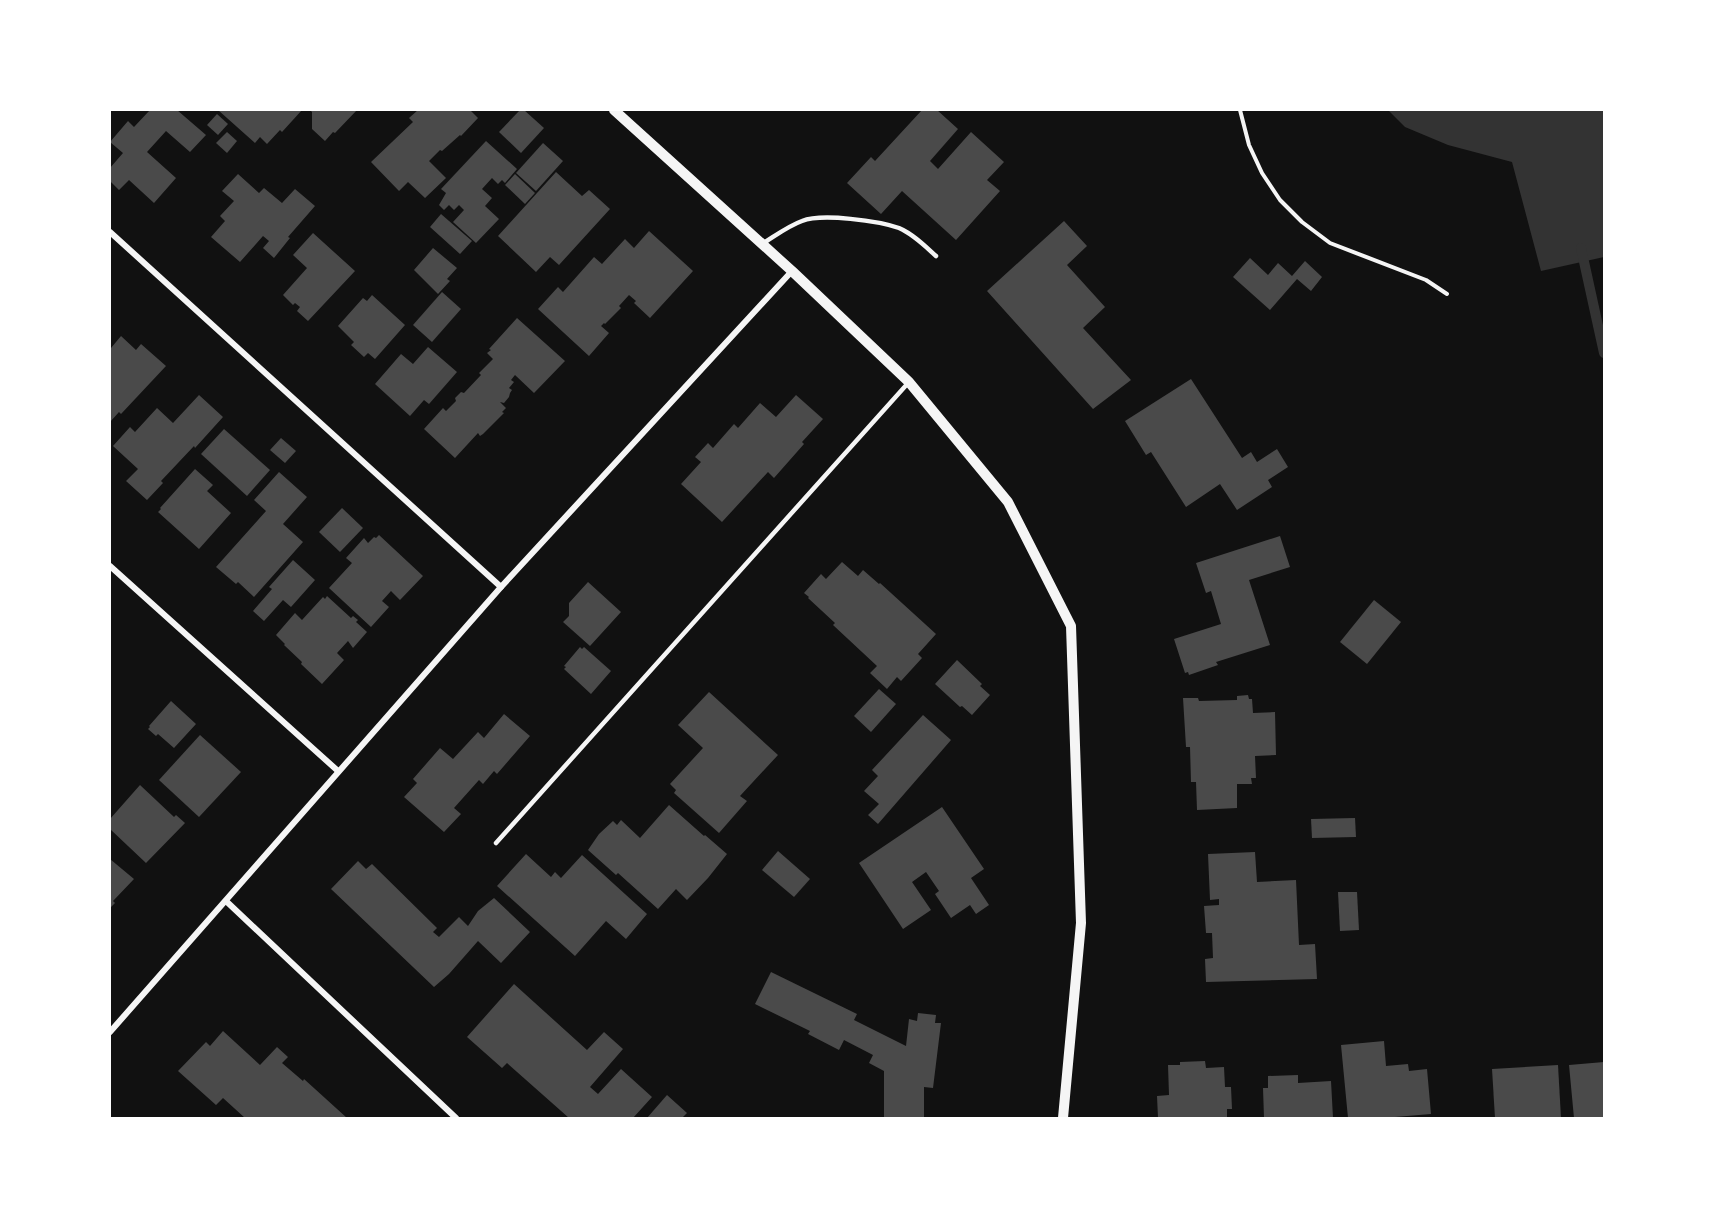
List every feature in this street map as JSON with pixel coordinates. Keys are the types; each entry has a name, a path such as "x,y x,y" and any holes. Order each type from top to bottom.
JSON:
{"street":[{"path":"614,110 792,271 909,382 1008,502 1071,626 1081,923 1063,1119"},
{"path":"110,232 501,587"},
{"path":"110,1032 501,587 792,271"},
{"path":"110,566 338,771"},
{"path":"226,901 456,1119"}],"lane":[{"path":"762,244 803,220 833,218 862,220 899,229 912,236 936,256"},
{"path":"496,843 909,382"}],"path":[{"path":"1240,110 1249,145 1262,173 1280,200 1302,222 1330,243 1426,280 1447,294"}],"shaded area":[{"path":"1388,110 1604,110 1604,257 1541,271 1512,162 1448,145 1405,127"}],"building":[{"path":"150,110 177,110 206,135 190,152 166,131 147,152 176,178 154,203 129,180 119,190 110,181 110,168 123,153 110,142 128,121 134,127"},
{"path":"218,110 302,110 282,132 280,130 267,144 260,137 255,143"},
{"path":"310,110 357,110 325,141 312,129"},
{"path":"418,110 470,110 478,118 461,136 442,151 440,150 429,161 446,178 425,198 408,182 399,191 371,162 413,122 409,118"},
{"path":"520,110 524,110 544,128 521,153 499,132"},
{"path":"922,110 937,110 958,129 930,161 938,169 971,132 1004,162 987,180 1000,191 956,240 902,191 881,214 847,183 871,157 875,161"},
{"path":"217,114 228,124 218,135 207,125"},
{"path":"227,132 237,141 227,153 216,143"},
{"path":"486,141 517,169 505,183 502,180 498,184 492,178 482,189 492,198 485,206 499,219 476,243 453,222 464,210 459,205 454,210 449,205 444,210 439,205 446,193 441,189"},
{"path":"543,143 563,161 536,191 516,173"},
{"path":"556,172 582,196 589,190 610,209 559,265 550,257 536,272 498,236"},
{"path":"238,174 259,193 264,188 282,203 295,189 315,206 288,237 290,238 274,258 263,248 269,241 263,236 240,262 211,237 225,221 220,216 234,201 222,191"},
{"path":"515,174 535,193 525,204 505,185"},
{"path":"441,214 472,241 460,254 430,227"},
{"path":"1064,221 1087,246 1067,265 1105,307 1083,328 1131,380 1093,409 987,291"},
{"path":"649,231 693,271 650,318 629,295 619,306 621,308 601,326 609,333 589,356 538,309 558,287 563,292 594,257 602,264 625,239 634,248"},
{"path":"313,233 355,271 308,321 297,311 300,307 295,303 293,305 283,295 307,268 293,255"},
{"path":"433,248 457,268 447,279 450,281 438,294 414,270"},
{"path":"1250,258 1268,275 1278,263 1292,276 1305,261 1322,277 1311,291 1297,279 1270,310 1233,277"},
{"path":"442,292 461,309 432,342 413,325"},
{"path":"372,295 405,325 375,359 368,353 364,357 351,345 354,342 338,326 363,298 367,301"},
{"path":"517,318 565,361 534,393 515,375 511,380 514,382 509,388 512,390 509,397 504,403 500,402 506,408 502,412 504,413 483,434 480,436 478,433 455,458 424,429 443,408 446,411 456,401 455,398 461,392 464,393 481,375 479,373 493,359 487,353 491,350 489,349"},
{"path":"121,336 136,350 141,344 166,366 121,414 119,412 110,422 110,346 111,348"},
{"path":"428,347 457,372 429,404 424,400 410,416 375,384 401,354 413,364"},
{"path":"1191,379 1242,458 1251,452 1257,462 1277,449 1288,467 1268,480 1272,487 1237,510 1220,484 1186,507 1151,452 1146,455 1125,421"},
{"path":"199,395 223,417 161,481 163,483 147,500 126,481 138,469 113,446 130,427 135,432 157,408 173,423"},
{"path":"796,395 823,419 774,478 768,472 722,522 681,484 701,462 695,457 708,443 713,448 734,424 738,428 760,403 776,417"},
{"path":"224,429 270,470 247,496 201,454"},
{"path":"281,438 296,451 285,463 270,450"},
{"path":"195,469 213,485 207,491 231,513 199,549 158,512"},
{"path":"279,472 307,497 283,524 303,542 254,597 238,582 236,584 216,567 266,511 254,500"},
{"path":"342,508 363,528 340,552 319,532"},
{"path":"379,535 423,576 400,600 391,591 382,601 389,607 371,627 329,588 352,563 346,558 364,538 368,543"},
{"path":"1280,536 1290,567 1249,580 1270,645 1216,662 1218,665 1189,675 1188,672 1185,673 1174,639 1221,624 1211,591 1206,593 1196,563"},
{"path":"293,560 315,580 291,607 283,600 264,621 253,611 272,589 269,587"},
{"path":"842,562 858,576 863,570 880,583 936,634 918,654 922,658 901,681 897,677 887,689 870,673 877,666 833,625 835,623 804,593 821,574 826,579"},
{"path":"588,582 621,612 590,646 563,622 569,616 569,603"},
{"path":"327,596 351,618 353,616 358,620 356,622 367,632 353,648 348,641 337,653 344,660 322,684 276,635 295,613 302,620 323,597 325,599"},
{"path":"1374,600 1401,622 1367,664 1340,642"},
{"path":"580,647 582,649 584,647 611,671 591,694 564,669"},
{"path":"957,660 990,695 972,715 935,684"},
{"path":"879,689 896,704 871,732 854,716"},
{"path":"709,692 778,755 740,796 747,801 719,833 674,793 676,790 670,784 703,748 678,725"},
{"path":"1248,695 1249,699 1252,699 1253,713 1275,712 1276,755 1255,756 1256,778 1251,778 1252,784 1237,784 1237,808 1197,810 1196,782 1191,782 1190,747 1186,747 1183,698 1198,698 1199,701 1237,700 1237,696"},
{"path":"171,701 196,724 174,748 158,734 156,736 148,729"},
{"path":"504,714 530,736 497,774 494,771 483,784 479,780 454,808 461,814 444,832 404,797 417,783 413,779 440,748 453,759 478,732 484,738"},
{"path":"923,715 951,740 878,824 868,815 879,804 864,791 878,776 872,770"},
{"path":"200,735 241,772 199,817 159,780"},
{"path":"140,785 174,817 176,815 185,823 146,863 110,829 110,819"},
{"path":"669,805 727,854 687,900 676,889 658,909 588,850 599,834 613,821 617,825 621,820 640,838"},
{"path":"942,807 984,869 971,878 989,905 976,914 970,905 951,918 935,894 939,891 926,872 912,882 931,910 903,929 859,863"},
{"path":"1355,818 1356,837 1312,838 1311,819"},
{"path":"778,851 810,879 794,897 762,870"},
{"path":"1255,852 1257,882 1296,880 1299,945 1315,944 1317,979 1206,982 1205,959 1213,958 1212,933 1206,933 1204,906 1219,905 1219,899 1210,900 1208,854"},
{"path":"526,854 551,877 555,872 561,878 582,855 647,914 626,939 606,921 575,956 497,886"},
{"path":"110,859 134,879 113,901 115,903 110,908"},
{"path":"358,861 366,869 372,864 437,928 433,932 439,937 459,917 468,926 478,911 494,898 530,932 501,963 478,941 449,974 434,987 331,889"},
{"path":"1338,892 1357,892 1359,930 1340,931"},
{"path":"771,972 857,1014 854,1020 906,1046 909,1019 917,1021 918,1013 936,1015 935,1023 941,1023 933,1088 924,1087 924,1118 884,1118 884,1071 869,1063 873,1055 844,1040 839,1050 808,1034 810,1031 755,1004"},
{"path":"514,984 587,1050 604,1032 623,1049 590,1087 598,1094 621,1069 652,1097 633,1118 569,1118 507,1063 502,1068 467,1037"},
{"path":"223,1031 260,1065 277,1047 288,1057 282,1063 303,1081 304,1079 347,1118 245,1118 223,1098 216,1105 178,1071 206,1042 210,1046"},
{"path":"1384,1041 1386,1066 1408,1064 1409,1071 1427,1069 1431,1114 1348,1118 1341,1045"},
{"path":"1205,1061 1206,1068 1224,1067 1225,1087 1231,1087 1232,1109 1227,1109 1227,1118 1158,1118 1157,1096 1169,1095 1168,1065"},
{"path":"1604,1062 1604,1118 1574,1118 1569,1065"},
{"path":"1558,1065 1561,1118 1495,1118 1492,1069"},
{"path":"1298,1075 1298,1083 1331,1081 1333,1118 1264,1118 1263,1088 1268,1088 1268,1076"},
{"path":"667,1095 687,1113 682,1118 647,1118"}],"waterway":[{"path":"1581,248 1604,353"}]}
